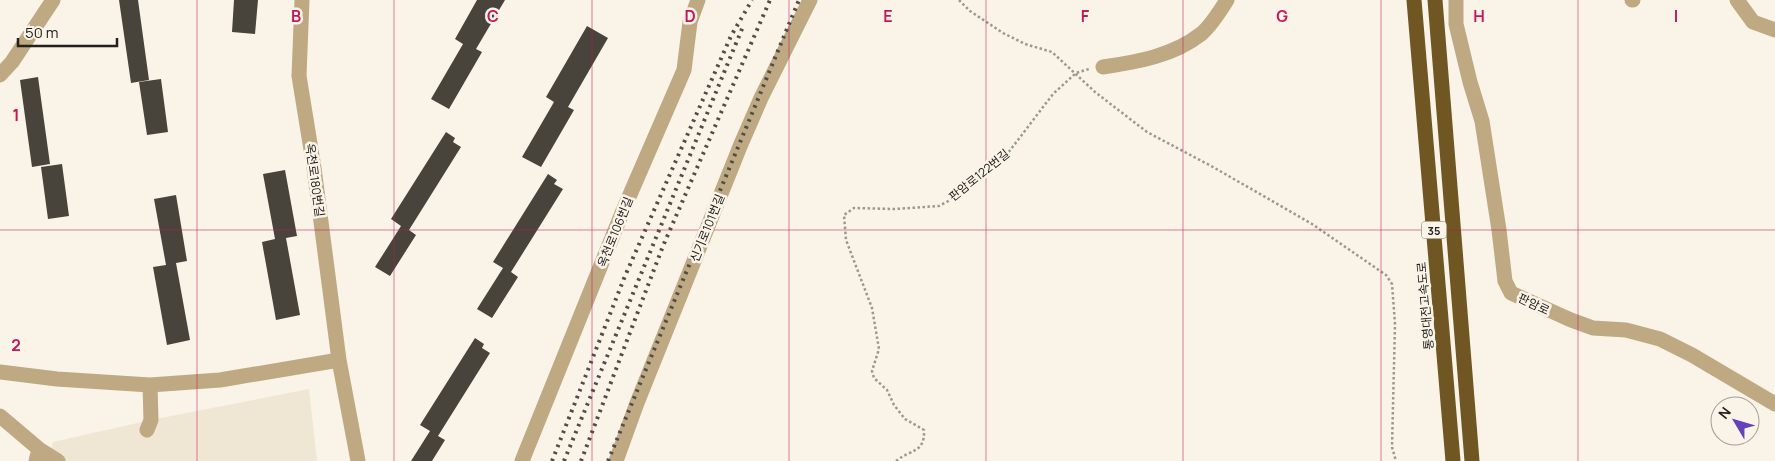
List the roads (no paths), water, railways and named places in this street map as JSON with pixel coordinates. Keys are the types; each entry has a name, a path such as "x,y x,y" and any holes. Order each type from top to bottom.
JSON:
{"highway":[{"name":"통영대전고속도로","path":"1414,0 1453,461"},
{"name":"35","path":"1435,0 1472,461"}],"street":[{"path":"0,75 12,62 52,0"},
{"name":"옥천로180번길","path":"302,0 299,76 314,168 339,360 358,461"},
{"name":"옥천로106번길","path":"522,461 622,213 684,70 690,22 698,0"},
{"name":"신기로101번길","path":"616,461 644,385 745,135 761,98 810,0"},
{"path":"1103,67 1141,62 1179,48 1202,33 1227,0"},
{"name":"판암로","path":"1456,0 1456,24 1470,82 1482,120 1496,205 1505,281 1512,293 1593,328 1626,330 1660,339 1692,355 1775,404"},
{"path":"1737,0 1753,22 1775,30"},
{"path":"0,372 57,379 150,385 220,380 339,360"},
{"path":"147,430 151,420 150,385"},
{"path":"0,416 37,455 58,461"}],"railway":[{"path":"552,461 625,276 731,36 752,0"},
{"path":"581,461 663,246 770,0"},
{"path":"608,461 799,0"},
{"path":"564,461 744,24"}]}
